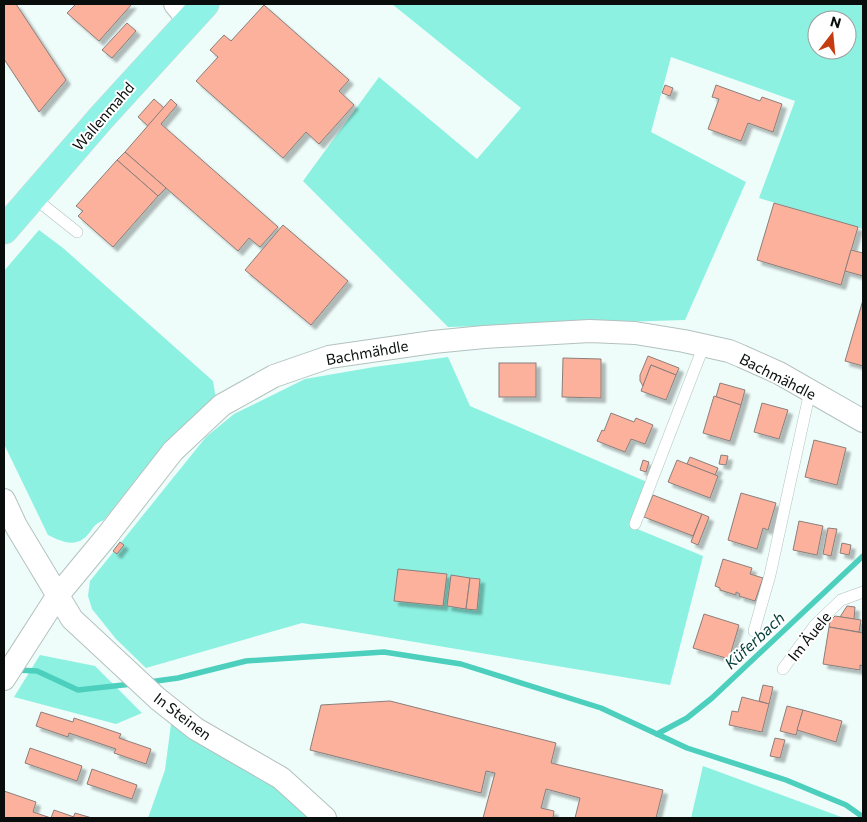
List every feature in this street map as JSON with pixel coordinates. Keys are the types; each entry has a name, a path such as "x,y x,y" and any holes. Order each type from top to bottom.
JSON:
{"main road":[{"name":"Wallenmahd","path":"4,230 101,118 190,9"}],"street":[{"name":"Bachmähdle","path":"4,679 58,595 174,451 222,405 274,376 329,357 433,342 484,337 590,331 635,334 729,351 754,361 863,421"},
{"path":"4,500 16,526 58,595"},
{"name":"In Steinen","path":"58,595 72,619 158,699 196,729 281,778 325,818"}],"lane":[{"path":"33,197 77,232"},
{"path":"635,524 704,345"},
{"path":"754,631 770,574 810,391"},
{"name":"Im Äuele","path":"783,669 815,625 841,600 863,592"}],"green space":[{"path":"392,4 863,4 863,229 759,198 795,101 671,57 651,132 746,182 685,320 448,327 303,181 379,77 477,159 521,108"},
{"path":"39,230 63,248 213,381 216,399 176,432 104,520 94,526 83,539 70,543 48,535 4,444 4,271"},
{"path":"448,357 470,406 647,482 630,526 703,556 670,685 302,623 146,668 116,639 92,609 88,596 90,581 206,437 234,414 305,379"},
{"path":"40,655 95,666 142,713 116,724 14,697"},
{"path":"171,724 282,787 314,818 148,818 165,770"},
{"path":"703,766 844,818 691,818"}],"building":[{"path":"4,4 16,4 66,80 39,112 4,59"},
{"path":"76,4 132,4 99,41 67,13"},
{"path":"264,5 349,80 339,91 354,105 319,144 306,132 283,158 196,81 218,57 210,50 224,35 231,41"},
{"path":"127,23 136,31 112,58 102,50"},
{"path":"665,85 673,88 670,96 662,93"},
{"path":"716,85 760,101 762,97 782,104 773,132 748,123 741,141 708,129 719,99 712,97"},
{"path":"154,99 164,108 148,126 138,117"},
{"path":"171,99 177,105 161,124 278,227 260,247 249,238 238,251 125,152"},
{"path":"125,152 166,188 158,196 117,160"},
{"path":"117,160 158,196 113,247 78,216 83,211 76,206"},
{"path":"774,203 858,227 841,285 757,260"},
{"path":"283,225 348,281 311,325 245,270"},
{"path":"851,250 863,253 863,276 845,271"},
{"path":"863,300 863,366 845,361"},
{"path":"648,356 679,368 676,375 651,365 643,386 640,381 640,375"},
{"path":"563,358 601,359 601,398 562,397"},
{"path":"499,363 536,363 536,397 499,397"},
{"path":"651,365 676,375 666,400 641,391"},
{"path":"720,383 745,390 741,405 716,397"},
{"path":"714,396 741,405 730,441 703,433"},
{"path":"762,403 788,410 779,439 754,432"},
{"path":"611,413 634,422 636,418 653,425 645,444 631,439 625,452 597,441 602,430 604,431"},
{"path":"814,440 846,448 837,485 805,477"},
{"path":"721,455 728,456 726,465 719,464"},
{"path":"690,457 718,468 715,475 687,464"},
{"path":"643,460 649,462 646,472 640,470"},
{"path":"677,460 718,476 710,498 668,482"},
{"path":"741,493 776,503 768,530 763,528 757,549 728,540"},
{"path":"653,495 702,514 693,536 644,517"},
{"path":"702,514 709,517 698,545 691,542"},
{"path":"799,521 823,526 817,555 793,550"},
{"path":"828,528 837,529 831,556 823,554"},
{"path":"120,542 124,545 117,554 113,551"},
{"path":"842,543 851,545 849,555 840,553"},
{"path":"723,559 752,568 750,574 763,578 755,601 739,596 740,594 736,592 736,595 720,590 720,588 715,586"},
{"path":"398,569 447,574 443,606 394,601"},
{"path":"451,575 470,578 466,609 447,606"},
{"path":"470,578 480,579 477,610 466,609"},
{"path":"847,606 855,607 854,619 840,617"},
{"path":"704,614 739,625 729,659 693,648"},
{"path":"835,616 861,620 859,632 829,627 830,621"},
{"path":"829,627 863,633 863,666 860,665 860,670 823,664"},
{"path":"763,685 773,687 769,704 759,701"},
{"path":"742,697 769,704 762,732 729,725 732,711 738,712"},
{"path":"390,701 556,743 551,763 663,790 656,818 575,818 580,798 546,789 541,808 554,811 553,818 483,818 495,773 486,771 481,793 310,750 321,705"},
{"path":"787,706 803,710 796,735 780,731"},
{"path":"803,710 842,721 836,742 797,730"},
{"path":"41,712 73,722 74,718 121,734 119,738 151,749 146,764 114,753 116,749 69,733 68,737 36,726"},
{"path":"775,738 785,740 780,758 770,756"},
{"path":"30,748 82,766 77,781 25,763"},
{"path":"92,769 137,785 132,799 87,784"},
{"path":"4,791 36,802 33,812 51,818 4,818"},
{"path":"54,810 74,817 51,818"},
{"path":"75,813 92,818 73,818"}],"waterway":[{"name":"Küferbach","path":"657,734 687,718 712,698 863,556"},
{"path":"149,682 178,678 246,661 384,652 461,664 601,708 687,748 786,780 846,805 863,817"},
{"path":"16,670 37,671 78,690 132,684"}]}
